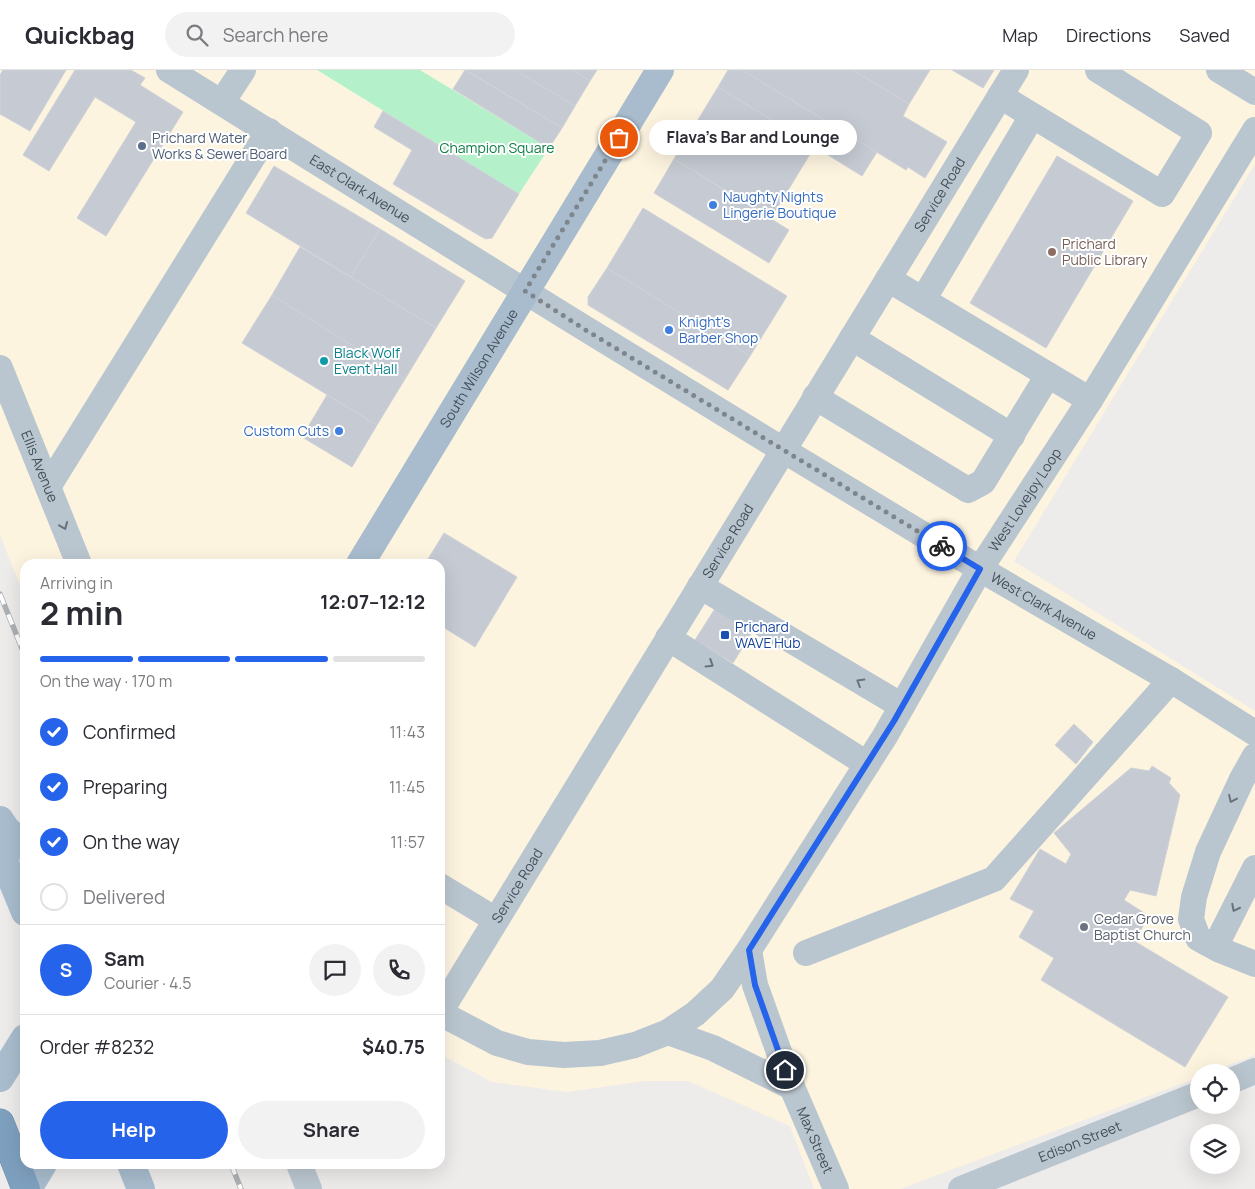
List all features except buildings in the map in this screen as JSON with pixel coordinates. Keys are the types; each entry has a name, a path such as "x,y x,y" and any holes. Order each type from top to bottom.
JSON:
{"highway":[{"path":"0,1123 27,1189"}],"main road":[{"name":"South Wilson Avenue","path":"363,559 660,70"},
{"path":"0,820 6,829 20,842"},
{"path":"0,851 20,900"},
{"path":"0,1078 20,1046"},
{"path":"27,1189 41,1169"},
{"path":"133,1169 141,1189"}],"street":[{"name":"East Clark Avenue","path":"169,70 525,291"},
{"path":"222,102 243,70"},
{"name":"Service Road","path":"445,1005 1016,70"},
{"path":"1000,96 1162,194 1199,133 1098,70"},
{"path":"1219,70 1255,92"},
{"path":"923,300 1032,116"},
{"name":"West Lovejoy Loop","path":"445,1016 497,1043 528,1052 564,1055 600,1052 635,1045 668,1032 695,1014 722,989 749,950 867,764 980,569 1090,400 1255,130"},
{"path":"48,487 269,131"},
{"path":"888,279 1090,400"},
{"name":"West Clark Avenue","path":"525,291 783,450 980,569 1170,680 1255,733"},
{"path":"852,338 1012,436"},
{"name":"Ellis Avenue","path":"0,368 77,559"},
{"path":"815,397 968,490 983,482 1048,375"},
{"path":"700,586 902,706"},
{"path":"668,638 867,764"},
{"path":"806,953 994,879 1170,680"},
{"path":"1255,756 1242,779 1208,852 1194,897 1191,919 1198,938 1255,964"},
{"path":"1215,947 1255,868"},
{"path":"445,889 496,920"},
{"name":"Max Street","path":"749,950 755,985 792,1088 836,1189"},
{"path":"668,1032 713,1048 792,1088"},
{"path":"1240,1077 1255,1071"},
{"name":"Edison Street","path":"961,1189 1190,1098"},
{"path":"301,1169 309,1189"}],"shaded area":[{"path":"0,70 1255,70 1255,164 1014,561 1255,711 1255,1055 1231,1064 1190,1064 1190,1080 900,1189 814,1189 790,1126 688,1081 645,1081 567,1092 492,1082 445,1057 445,559 20,559 20,585 0,535"}],"green space":[{"name":"Champion Square","path":"317,70 420,70 549,148 519,194"}],"railway":[{"path":"0,594 20,644"},
{"path":"233,1169 241,1189"}],"way so far":[{"path":"619,138 525,291 584,329 942,546"}],"place":[{"name":"Flava's Bar and Lounge","path":"619,138"},
{"name":"Prichard Water Works & Sewer Board","path":"142,146"},
{"name":"Naughty Nights Lingerie Boutique","path":"713,205"},
{"name":"Prichard Public Library","path":"1052,252"},
{"name":"Knight's Barber Shop","path":"669,330"},
{"name":"Black Wolf Event Hall","path":"324,361"},
{"name":"Custom Cuts","path":"339,431"},
{"name":"Prichard WAVE Hub","path":"725,635"},
{"name":"Cedar Grove Baptist Church","path":"1084,927"}],"route":[{"path":"785,1070 755,985 749,950 894,721 980,569 942,546"}]}
